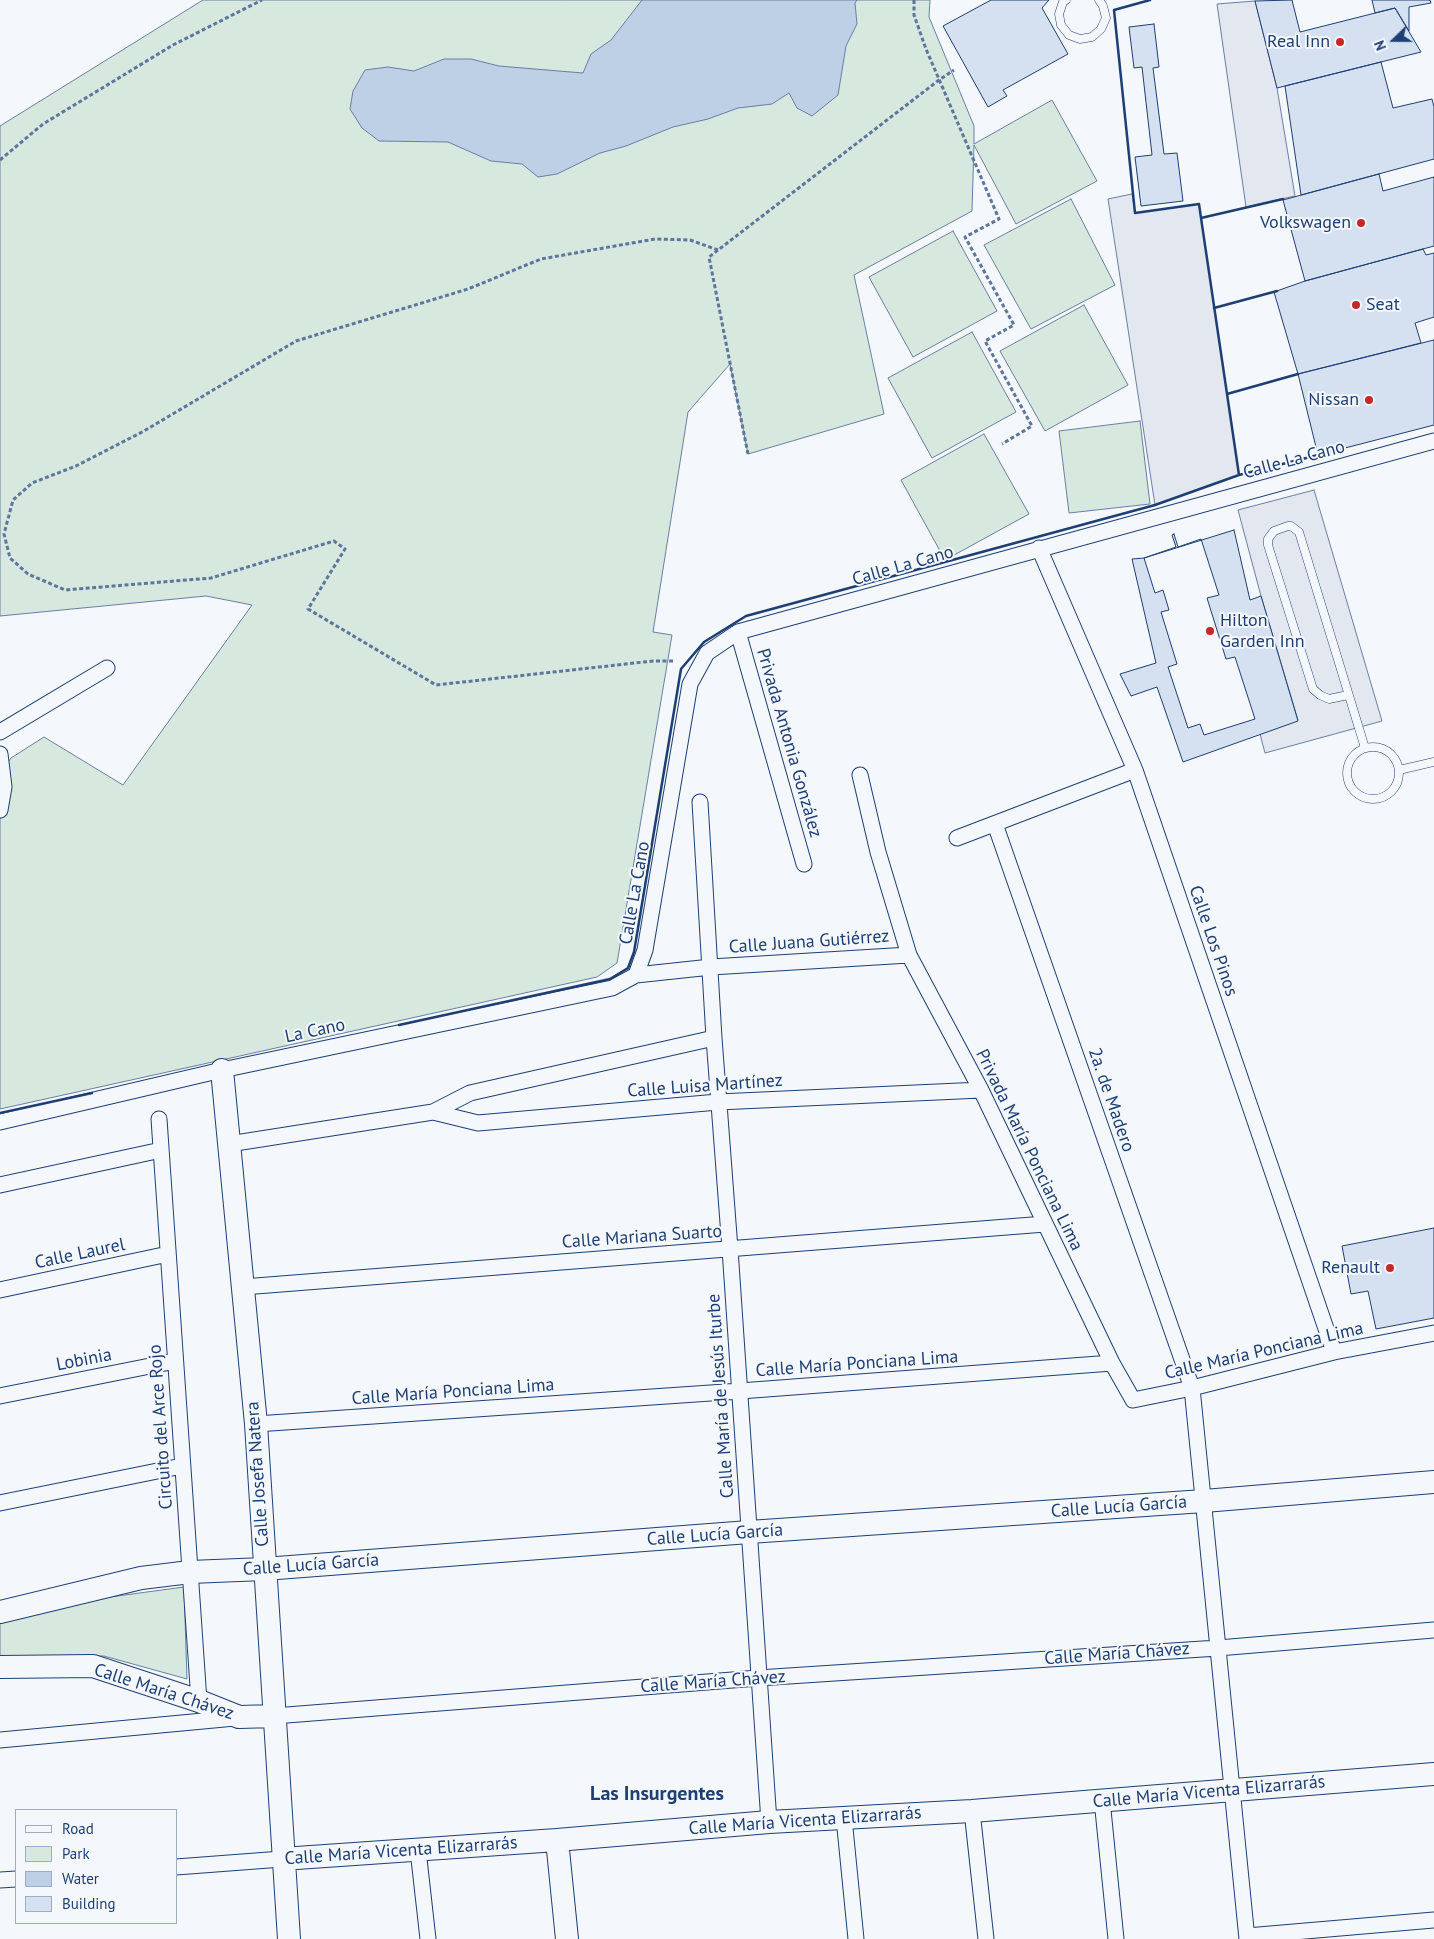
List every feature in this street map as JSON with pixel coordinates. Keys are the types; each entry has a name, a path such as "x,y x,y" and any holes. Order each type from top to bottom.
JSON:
{"street":[{"name":"Calle La Cano","path":"636,974 646,950 690,684 707,653 738,632 1434,441"},
{"name":"Calle Los Pinos","path":"1039,548 1134,770 1334,1352"},
{"name":"Privada Antonia González","path":"738,632 804,864"},
{"path":"0,732 107,668"},
{"path":"0,754 4,787 0,810"},
{"path":"957,838 1134,770"},
{"name":"Privada María Ponciana Lima","path":"860,775 878,852 909,954 980,1090 1112,1363"},
{"name":"Calle María de Jesús Iturbe","path":"700,802 718,1102 730,1249 769,1822"},
{"name":"2a. de Madero","path":"995,824 1192,1388 1247,1938"},
{"name":"Calle Juana Gutiérrez","path":"636,974 711,967 909,954"},
{"name":"La Cano","path":"0,1122 222,1070 612,988 636,974"},
{"name":"Calle Luisa Martínez","path":"229,1144 433,1112 470,1093 714,1038"},
{"name":"Calle Josefa Natera","path":"222,1070 256,1424 288,1939"},
{"name":"Calle Luisa Martínez","path":"433,1112 478,1123 718,1102 980,1090"},
{"name":"Circuito del Arce Rojo","path":"159,1119 199,1701"},
{"path":"0,1184 161,1150"},
{"name":"Calle Mariana Suarto","path":"243,1287 1045,1224"},
{"name":"Calle Laurel","path":"0,1290 168,1254"},
{"name":"Calle María Ponciana Lima","path":"256,1424 740,1392 1112,1363 1134,1400 1192,1388 1334,1352 1434,1333"},
{"name":"Lobinia","path":"0,1396 175,1361"},
{"path":"0,1503 182,1466"},
{"name":"Calle Lucía García","path":"0,1612 141,1578 190,1572 264,1569 749,1532 1204,1501 1434,1482"},
{"name":"Calle María Chávez","path":"0,1668 93,1666 199,1701 239,1717 274,1716 758,1678 1218,1648 1434,1630"},
{"path":"0,1740 239,1717"},
{"name":"Calle María Vicenta Elizarrarás","path":"178,1867 557,1840 769,1822 972,1811 1434,1774"},
{"path":"1102,1800 1116,1939"},
{"path":"972,1811 986,1939"},
{"path":"844,1818 856,1939"},
{"path":"557,1840 567,1939"},
{"path":"418,1850 428,1939"},
{"path":"0,1880 15,1879"},
{"path":"1247,1938 1434,1920"}],"lane":[{"path":"1066,0 1059,14 1062,26 1069,34 1080,39 1092,37 1102,29 1106,18 1104,6 1099,0"},
{"path":"1348,695 1329,699 1313,689 1268,545 1270,535 1274,531 1291,526 1299,532 1365,748"},
{"path":"1365,748 1383,749 1397,761 1399,779 1389,794 1381,798 1364,798 1356,793 1347,776 1348,766 1352,757 1365,748"},
{"path":"1399,770 1434,762"}],"path":[{"path":"0,160 51,119 173,45 262,0"},
{"path":"914,0 914,15 939,80 999,219 965,237 1014,325 985,341 1032,426 1002,444"},
{"path":"748,454 709,257 954,70"},
{"path":"673,661 436,685 308,609 345,549 334,541 211,578 65,590 28,574 10,558 4,534 13,500 32,483 76,466 144,431 296,341 468,289 541,259 656,239 690,240 718,250"}],"green space":[{"path":"203,0 930,0 929,17 974,126 974,144 1052,100 1097,181 1016,224 974,145 972,211 854,275 884,414 748,454 730,364 688,412 653,632 672,635 617,963 597,977 0,1109 0,774 11,758 44,737 123,785 252,605 206,596 0,616 0,126"},
{"path":"1071,199 1115,285 1031,329 984,245"},
{"path":"953,231 997,311 913,357 869,277"},
{"path":"1084,305 1128,385 1045,431 1000,351"},
{"path":"972,332 1016,412 932,458 888,378"},
{"path":"1140,421 1150,504 1069,513 1059,431"},
{"path":"984,434 1029,514 945,560 901,480"},
{"path":"184,1587 187,1679 104,1656 0,1661 0,1622 110,1597"}],"shaded area":[{"path":"1255,1 1277,88 1295,196 1246,207 1217,4"},
{"path":"1132,194 1135,213 1199,204 1239,475 1155,505 1108,199"},
{"path":"1314,490 1382,721 1265,753 1260,734 1298,720 1261,596 1238,510"}],"water":[{"path":"642,0 857,0 855,3 857,24 846,46 838,95 812,116 797,108 789,93 772,104 738,108 708,119 673,127 626,146 600,153 557,174 538,177 522,164 491,161 448,142 379,141 362,128 350,109 353,91 365,70 388,67 414,71 444,59 471,59 499,66 583,73 591,54 611,40"}],"building":[{"path":"991,0 1049,0 1042,8 1068,54 1003,90 1007,96 988,107 943,26"},
{"name":"Real Inn","path":"1292,0 1300,32 1395,8 1421,52 1277,88 1255,1"},
{"path":"1372,0 1430,0 1431,3 1409,7 1409,31 1395,8 1375,13"},
{"path":"1154,24 1159,67 1153,68 1164,154 1177,153 1183,201 1141,206 1135,157 1152,155 1142,67 1134,68 1129,27"},
{"path":"1381,62 1393,108 1432,99 1434,107 1434,159 1301,195 1285,86"},
{"name":"Volkswagen","path":"1379,174 1383,191 1434,177 1434,246 1305,281 1283,200"},
{"name":"Seat","path":"1423,249 1426,255 1434,253 1434,317 1415,323 1421,343 1298,374 1274,292 1305,281"},
{"name":"Nissan","path":"1434,340 1434,425 1318,455 1298,374"},
{"name":"Hilton Garden Inn","path":"1234,530 1250,600 1261,596 1298,721 1183,762 1157,687 1131,696 1120,674 1156,663 1132,559 1144,558"},
{"path":"1174,534 1178,547 1201,539 1219,595 1207,598 1226,659 1235,657 1255,719 1204,735 1200,724 1188,728 1168,667 1177,664 1161,612 1169,610 1163,590 1155,593 1144,558 1176,547 1172,535"},
{"name":"Renault","path":"1434,1228 1434,1318 1376,1329 1368,1291 1351,1294 1342,1246"}],"wall":[{"path":"1150,0 1114,10 1135,213 1199,204 1201,218 1283,199"},
{"path":"1201,218 1239,475"},
{"path":"1214,308 1277,291"},
{"path":"1227,394 1298,374"},
{"path":"399,1025 610,979 628,968 634,952 681,669 704,642 746,616 1155,505 1239,475 1318,455"},
{"path":"0,1113 92,1093"}],"place":[{"name":"Real Inn","path":"1340,42"},
{"name":"Volkswagen","path":"1361,223"},
{"name":"Seat","path":"1356,305"},
{"name":"Nissan","path":"1369,400"},
{"name":"Hilton Garden Inn","path":"1210,631"},
{"name":"Renault","path":"1390,1268"}],"district":[{"name":"Las Insurgentes","path":"657,1794"}]}
